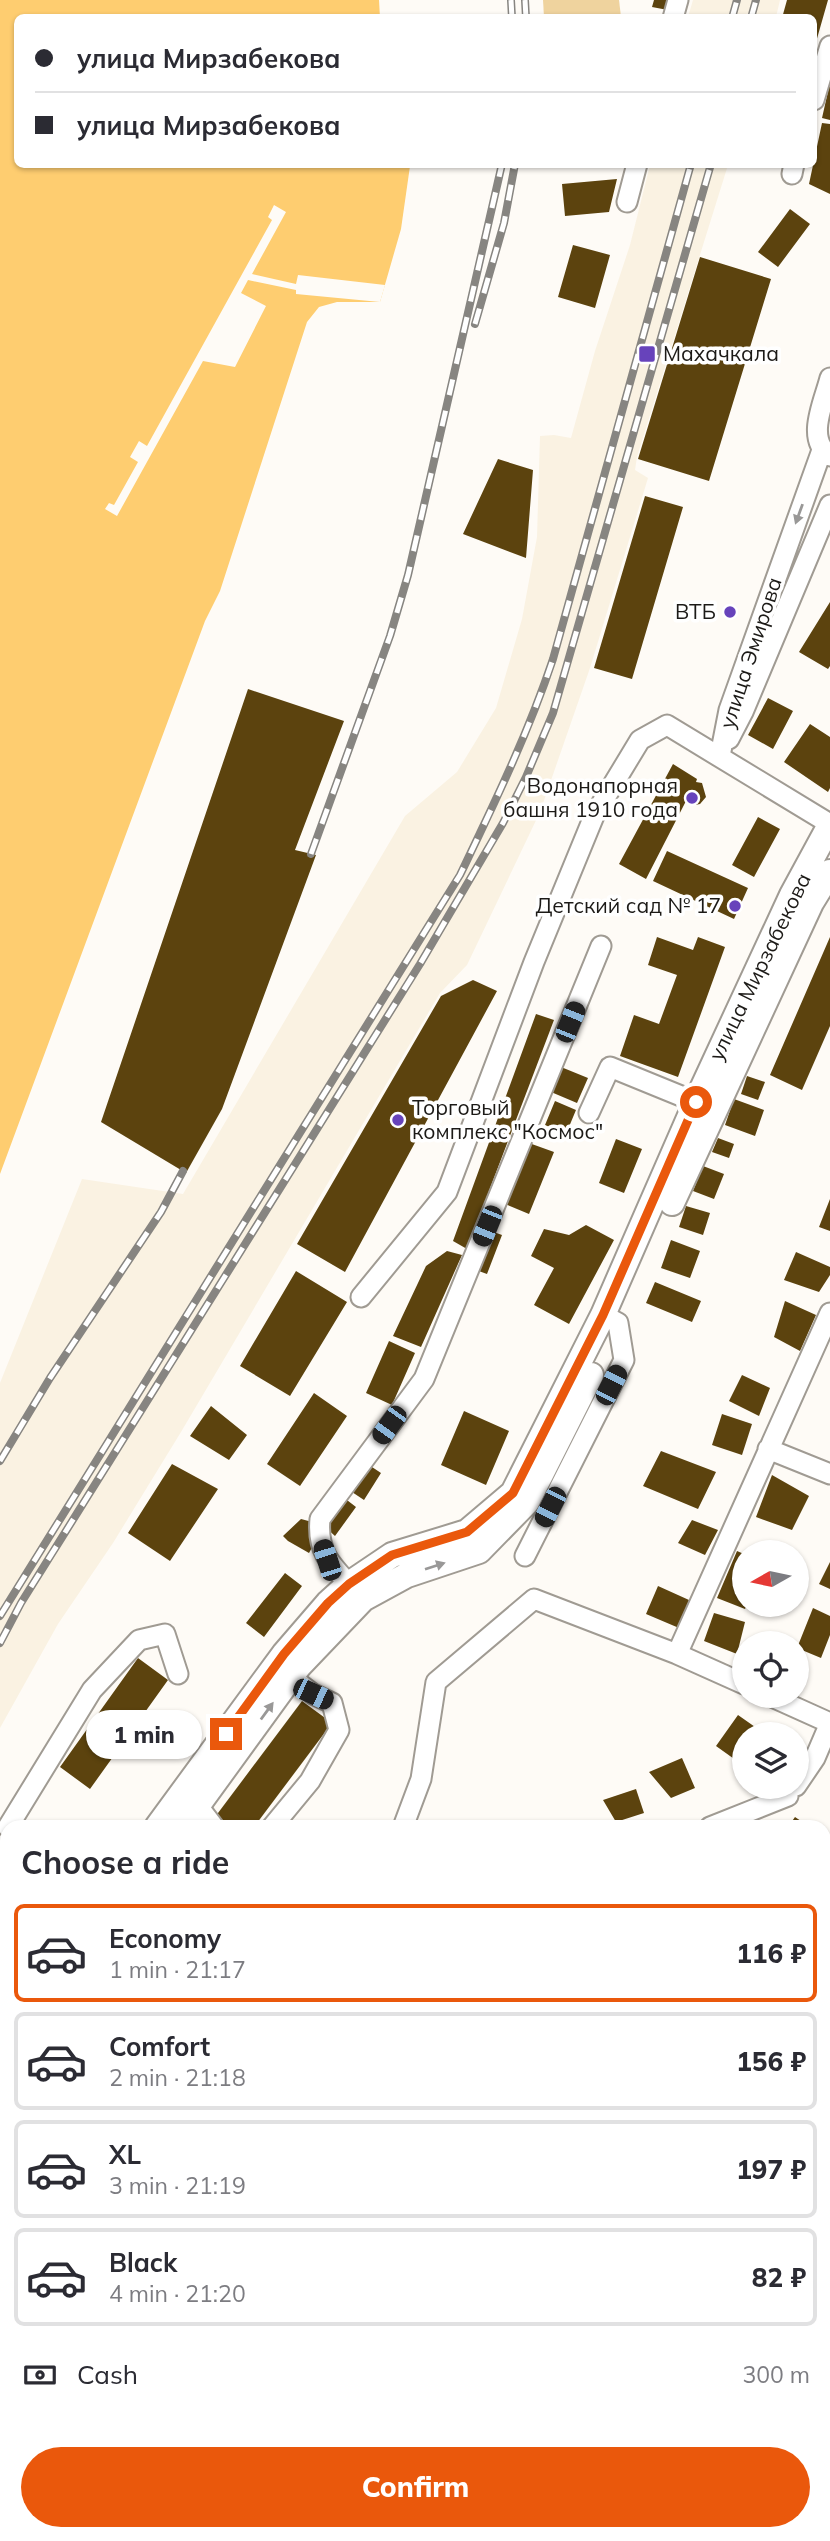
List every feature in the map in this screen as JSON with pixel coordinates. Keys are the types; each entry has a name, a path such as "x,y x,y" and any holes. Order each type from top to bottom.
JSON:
{"main road":[{"name":"улица Мирзабекова","path":"187,1820 291,1677 363,1599 407,1575 479,1551 527,1502 705,1106 792,895 830,825"},
{"name":"улица Мирзабекова","path":"705,1106 830,872"},
{"name":"улица Мирзабекова","path":"162,1820 284,1654 328,1603 349,1584 392,1555 467,1532 513,1493 610,1319"}],"street":[{"path":"817,90 830,46"},
{"path":"627,202 636,168"},
{"name":"улица Эмирова","path":"720,756 729,710 826,453 816,434 830,378"},
{"name":"улица Эмирова","path":"720,756 743,712 830,505"},
{"path":"361,1297 447,1192 534,962 594,816 640,740 667,725 830,825"},
{"path":"349,1584 327,1560 318,1534 320,1519 424,1379 601,946"},
{"path":"589,1113 610,1067 705,1106"},
{"path":"677,1654 830,1313"},
{"path":"525,1556 624,1360 610,1319"},
{"path":"768,1449 830,1474"},
{"path":"406,1820 421,1779 436,1682 534,1599 677,1654 732,1679"},
{"path":"13,1820 92,1690 139,1640 165,1634 178,1674"},
{"path":"278,1820 310,1780 339,1730 332,1703 313,1694 291,1677"},
{"path":"797,1708 830,1723 823,1762 809,1775"},
{"path":"725,1820 771,1799"},
{"path":"756,1820 781,1799"},
{"path":"198,1806 209,1820"}],"shaded area":[{"path":"0,0 379,0 380,14 14,14 14,168 410,168 401,229 380,302 337,302 319,307 307,322 220,591 205,621 0,1174"},
{"path":"543,0 619,0 621,14 544,14"},
{"path":"693,0 780,0 777,14 689,14"},
{"path":"649,168 727,168 637,457 635,470 648,478 590,668 540,812 467,965 440,993 181,1432 113,1543 58,1624 0,1728 0,1383 82,1179 183,1194 405,816 457,772 496,708 522,619 537,537 540,436 571,438 595,351 630,245"}],"pier":[{"path":"274,205 286,212 252,274 296,284 298,275 385,285 380,302 296,294 296,290 248,280 241,293 266,306 235,367 203,361 117,516 105,509 109,503 114,505 138,462 130,457 139,441 147,446 272,220 268,217"}],"building":[{"path":"654,0 675,0 673,11 652,7"},
{"path":"787,0 828,0 817,38 817,14 783,14"},
{"path":"830,87 830,120 822,118"},
{"path":"822,123 830,124 830,194 809,184 812,168 817,168 817,146"},
{"path":"617,179 609,212 565,216 562,184"},
{"path":"790,209 810,224 778,267 758,252"},
{"path":"573,245 610,255 595,308 558,297"},
{"name":"Махачкала","path":"700,257 771,279 709,481 638,459"},
{"path":"498,459 533,470 526,558 463,534"},
{"path":"645,496 683,507 632,679 594,668"},
{"path":"830,602 830,666 828,669 799,652"},
{"path":"248,689 344,721 295,850 316,855 222,1109 186,1173 101,1122"},
{"path":"768,698 793,711 773,749 748,735"},
{"path":"810,724 830,737 828,792 784,762"},
{"path":"673,764 697,779 696,782 702,783 706,797 700,804 695,805 686,801 646,879 619,864"},
{"path":"758,817 780,829 754,877 732,865"},
{"path":"667,851 748,888 734,919 653,881"},
{"path":"657,937 693,950 698,937 725,947 678,1077 620,1056 634,1015 659,1024 677,975 648,965"},
{"path":"830,937 830,1026 802,1090 770,1075"},
{"name":"Торговый комплекс \"Космос\"","path":"473,980 497,991 345,1272 297,1244 441,996"},
{"path":"536,1014 554,1020 467,1249 453,1241"},
{"path":"561,1067 588,1078 577,1103 551,1092"},
{"path":"747,1076 765,1082 758,1100 741,1094"},
{"path":"734,1099 764,1110 755,1136 725,1125"},
{"path":"555,1101 576,1110 566,1134 545,1125"},
{"path":"718,1138 734,1144 729,1158 712,1152"},
{"path":"616,1139 642,1149 624,1193 599,1183"},
{"path":"529,1143 554,1152 529,1214 505,1204"},
{"path":"703,1166 724,1174 714,1199 693,1191"},
{"path":"830,1199 830,1231 819,1227"},
{"path":"686,1206 710,1213 703,1235 679,1227"},
{"path":"586,1225 614,1240 569,1324 534,1305 554,1268 531,1256 544,1229 569,1235"},
{"path":"491,1231 502,1235 487,1274 476,1270"},
{"path":"671,1240 700,1251 690,1278 661,1268"},
{"path":"447,1251 462,1255 421,1347 393,1336 426,1266"},
{"path":"796,1252 830,1267 830,1275 819,1292 784,1280"},
{"path":"296,1271 347,1302 290,1396 240,1366"},
{"path":"655,1282 701,1301 692,1322 646,1303"},
{"path":"785,1301 816,1315 800,1351 774,1337"},
{"path":"389,1341 415,1353 392,1405 366,1393"},
{"path":"742,1375 770,1388 759,1416 729,1401"},
{"path":"314,1393 347,1416 300,1486 267,1464"},
{"path":"211,1406 247,1435 229,1460 190,1436"},
{"path":"464,1411 509,1431 486,1485 441,1465"},
{"path":"722,1414 752,1424 742,1455 712,1445"},
{"path":"661,1451 716,1472 698,1509 643,1486"},
{"path":"366,1463 381,1473 364,1500 349,1490"},
{"path":"172,1464 218,1489 170,1561 128,1533"},
{"path":"772,1475 809,1496 792,1530 756,1517"},
{"path":"343,1497 356,1507 335,1536 324,1526"},
{"path":"301,1519 316,1523 314,1544 309,1553 283,1536"},
{"path":"692,1520 718,1530 705,1555 678,1543"},
{"path":"830,1562 830,1589 819,1584"},
{"path":"732,1563 732,1604 717,1598"},
{"path":"285,1573 302,1586 264,1637 246,1623"},
{"path":"658,1586 689,1600 679,1628 646,1614"},
{"path":"813,1608 830,1616 830,1635 821,1658 809,1653 809,1631 804,1631"},
{"path":"714,1613 745,1622 743,1631 732,1631 732,1652 704,1641"},
{"path":"138,1658 168,1680 90,1789 60,1767"},
{"path":"302,1701 332,1723 259,1820 213,1820"},
{"path":"738,1715 748,1722 733,1722"},
{"path":"732,1723 732,1757 716,1746"},
{"path":"682,1758 695,1788 671,1798 649,1772"},
{"path":"636,1789 644,1813 615,1820 603,1800"}],"railway":[{"path":"511,0 512,14"},
{"path":"525,0 526,14"},
{"path":"733,14 737,0"},
{"path":"752,14 756,0"},
{"path":"311,854 390,636 408,575 501,168"},
{"path":"475,324 504,223 514,168"},
{"path":"0,1616 460,875 473,848 522,742 553,659 690,168"},
{"path":"0,1643 21,1603 420,964 503,823 526,777 553,713 710,168"},
{"path":"0,1461 50,1378 161,1212 183,1171"}],"place":[{"name":"Махачкала","path":"647,354"},
{"name":"ВТБ","path":"730,612"},
{"name":"Водонапорная башня 1910 года","path":"692,798"},
{"name":"Детский сад № 17","path":"735,906"},
{"name":"Торговый комплекс \"Космос\"","path":"398,1120"}],"route":[{"path":"226,1734 284,1654 328,1603 349,1584 392,1555 467,1532 513,1493 603,1315 696,1102"}]}
